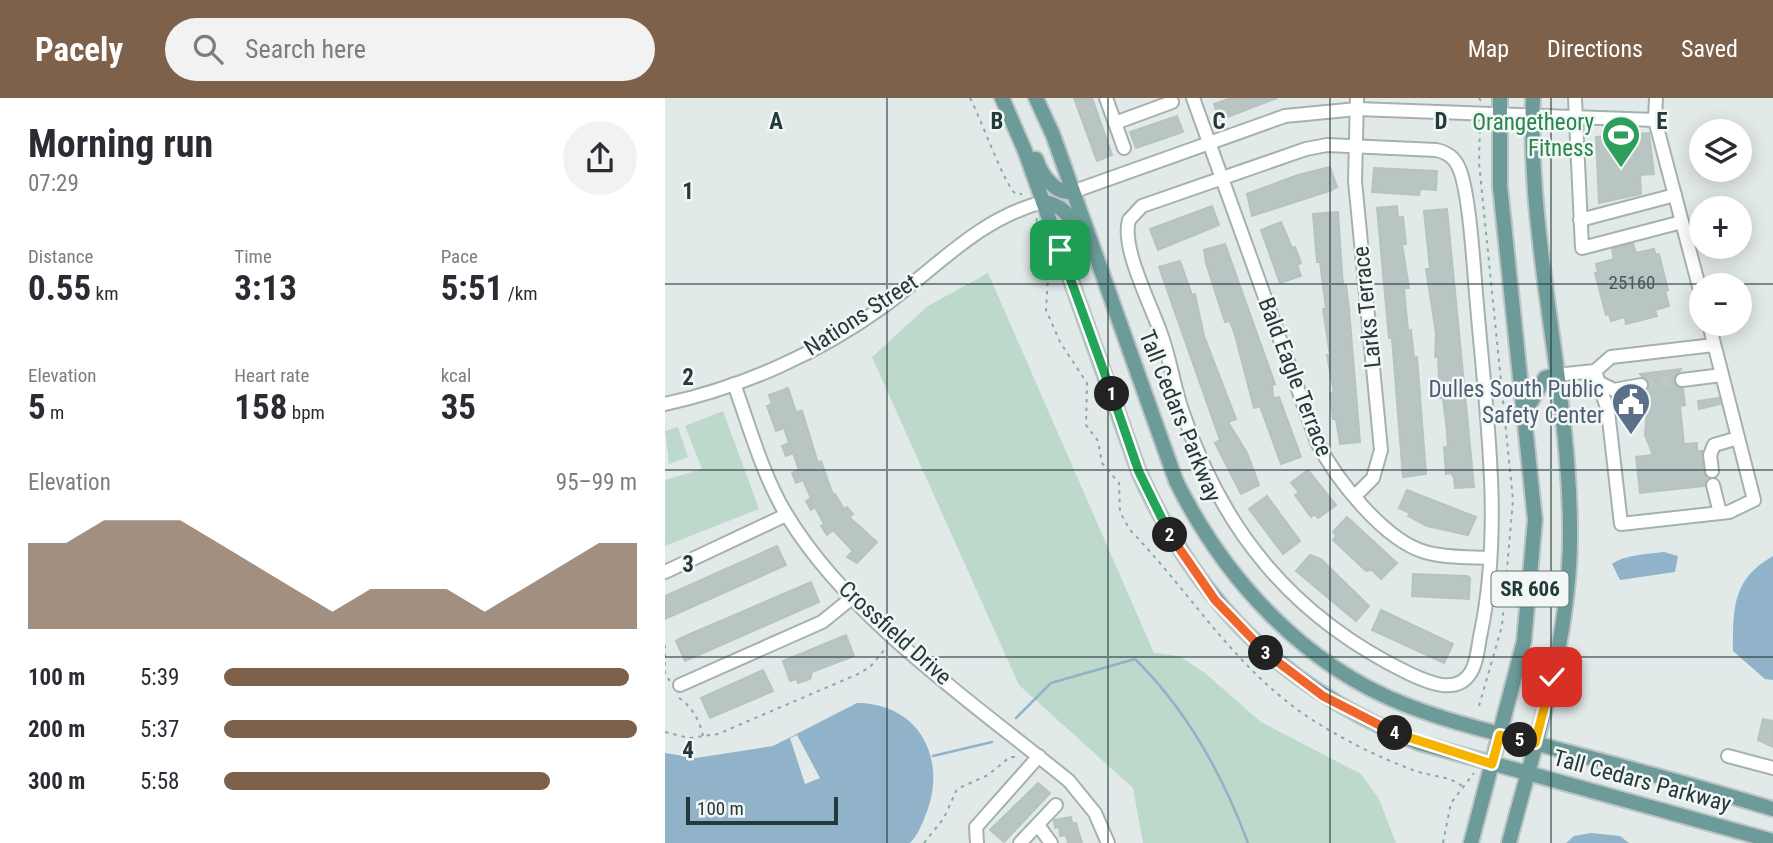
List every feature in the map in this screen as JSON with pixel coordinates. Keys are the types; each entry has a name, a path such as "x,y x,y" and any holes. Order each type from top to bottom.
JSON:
{"main road":[{"name":"Tall Cedars Parkway","path":"1002,98 1013,120 1139,472 1173,540 1215,600 1265,653 1323,696 1407,738 1773,841"},
{"name":"Tall Cedars Parkway","path":"1037,98 1176,481 1203,532 1244,587 1281,626 1345,674 1404,704 1500,735 1773,808"},
{"name":"SR 606","path":"1471,843 1524,640 1532,562 1534,493 1500,186 1500,98"},
{"name":"SR 606","path":"1509,843 1563,629 1570,565 1568,496 1532,160 1533,98"},
{"path":"1013,120 1025,129 1046,177 1063,192 1072,192"},
{"path":"1043,202 1053,203 1072,219 1087,257 1098,267"},
{"path":"1525,411 1545,378 1556,374"}],"street":[{"path":"1106,98 1123,148"},
{"path":"1142,98 1147,111"},
{"name":"Bald Eagle Terrace","path":"1193,98 1317,442 1335,474 1396,535 1419,550 1490,558"},
{"path":"1575,98 1582,248 1682,222"},
{"path":"1656,98 1655,120 1695,273"},
{"path":"1115,123 1172,103"},
{"path":"1072,192 1285,116 1357,103 1532,117 1655,120"},
{"name":"Larks Terrace","path":"1355,496 1373,478 1381,450 1355,181 1357,103"},
{"path":"1356,145 1442,151 1452,157 1461,174 1473,269 1492,493 1490,558 1484,617 1472,671 1463,680 1444,686 1386,662 1336,632 1294,597 1260,560 1230,518 1204,467 1181,408 1168,353 1127,233 1129,219 1142,206 1306,149 1356,145"},
{"path":"1580,220 1675,195"},
{"name":"Nations Street","path":"665,404 734,384 778,367 848,330 907,289 976,232 1015,211 1043,202"},
{"path":"1596,376 1608,411 1621,524 1720,513 1753,500 1712,336"},
{"path":"1596,376 1611,358 1714,345"},
{"path":"1556,374 1596,376 1614,390 1641,385"},
{"path":"1682,380 1722,375"},
{"name":"Crossfield Drive","path":"734,384 769,479 786,515 817,558 895,638 1039,756 1083,796 1095,813 1108,843"},
{"path":"1712,471 1710,455 1714,445 1738,438"},
{"path":"1713,485 1720,513"},
{"path":"665,572 786,515"},
{"path":"680,685 822,622 853,597"},
{"path":"977,843 975,827 1039,756"},
{"path":"1728,756 1773,768"},
{"path":"1020,843 1056,805"},
{"path":"1038,825 1051,843"}],"path":[{"path":"970,98 983,121 1007,185 1016,194 1022,194"},
{"path":"665,732 699,737 735,728 858,674 870,667 886,647"},
{"path":"924,843 944,818 957,789 988,775 1010,757 1024,757"},
{"path":"1443,843 1451,803 1474,773"}],"green space":[{"path":"988,273 1154,653 1179,656 1205,673 1261,722 1361,774 1379,799 1396,843 1143,843 1133,788 1019,685 872,357 928,306"},
{"path":"723,411 759,509 665,546 665,480 702,469 685,426"},
{"path":"678,427 688,457 669,464 665,431"}],"water":[{"path":"1664,552 1678,556 1675,572 1620,580 1612,564 1630,557"},
{"path":"1773,556 1773,680 1765,679 1733,651 1733,622 1742,585 1749,575"},
{"path":"857,703 879,706 897,713 912,724 923,738 930,755 932,793 926,814 910,843 665,843 665,753 696,758 773,746"},
{"path":"1591,833 1620,836 1629,843 1566,843 1574,836"}],"pier":[{"path":"797,735 820,778 805,784 790,738"}],"building":[{"path":"1074,98 1092,98 1112,155 1097,161"},
{"path":"1231,98 1277,98 1220,120 1214,104"},
{"path":"1177,116 1183,132 1136,148 1130,132"},
{"path":"1649,133 1654,174 1640,175 1641,194 1599,203 1596,137"},
{"path":"1330,167 1337,187 1252,216 1247,194 1298,175"},
{"path":"1374,168 1437,171 1436,190 1420,189 1419,195 1372,192"},
{"path":"1212,206 1219,225 1158,250 1150,229"},
{"path":"1397,206 1398,218 1403,217 1406,244 1402,244 1409,288 1404,288 1408,331 1411,330 1414,358 1417,357 1426,474 1403,477 1392,338 1389,338 1377,208"},
{"path":"1447,209 1474,487 1455,488 1451,473 1446,474 1444,447 1448,447 1447,432 1443,398 1440,398 1438,356 1435,357 1436,333 1426,269 1430,269 1424,211"},
{"path":"1338,212 1360,442 1340,444 1336,419 1333,419 1330,393 1334,392 1323,309 1326,309 1320,262 1317,262 1313,214"},
{"path":"1281,222 1301,263 1297,265 1301,276 1280,283 1261,230"},
{"path":"1225,244 1275,384 1272,385 1273,398 1279,397 1301,457 1281,464 1260,406 1254,408 1235,335 1230,321 1225,322 1206,263 1204,250"},
{"path":"1633,244 1636,253 1654,249 1656,255 1659,254 1669,306 1655,310 1657,316 1626,324 1625,317 1611,321 1609,314 1606,315 1595,273 1598,272 1596,264 1614,259 1612,249"},
{"path":"1180,261 1192,295 1195,294 1204,336 1236,419 1228,422 1247,453 1259,485 1241,494 1215,443 1220,440 1159,267"},
{"path":"1681,369 1673,380 1676,386 1683,389 1685,405 1680,406 1684,444 1697,443 1697,451 1702,451 1703,472 1707,478 1704,486 1640,493 1636,457 1653,455 1645,435 1647,409 1644,410 1642,394 1650,384 1640,374"},
{"path":"788,388 796,412 802,411 818,463 821,461 833,495 835,494 844,509 847,507 853,514 849,517 877,542 857,563 847,557 853,551 833,530 827,535 815,507 811,510 806,501 811,498 803,480 796,483 792,473 799,470 793,453 786,456 782,446 789,443 784,428 776,431 767,406 772,404 769,395"},
{"path":"1719,398 1720,404 1699,409 1698,401"},
{"path":"1308,470 1336,505 1318,518 1315,514 1311,517 1295,495 1299,492 1291,483"},
{"path":"1407,490 1476,517 1468,535 1427,526 1408,516 1410,513 1399,508"},
{"path":"1267,496 1300,541 1283,554 1249,509"},
{"path":"1347,517 1397,563 1381,579 1372,570 1366,571 1333,540 1336,536 1333,532"},
{"path":"777,546 786,565 665,619 665,596"},
{"path":"1310,555 1321,559 1369,606 1356,621 1296,571"},
{"path":"1413,574 1467,576 1470,578 1469,599 1412,596"},
{"path":"811,582 819,602 685,661 676,641"},
{"path":"1381,610 1453,644 1444,663 1372,630"},
{"path":"846,635 854,656 812,672 810,679 798,683 797,679 790,681 783,661"},
{"path":"763,670 773,691 710,718 701,698"},
{"path":"1763,719 1773,721 1773,747 1758,740"},
{"path":"1038,783 1050,793 1004,842 990,830"},
{"path":"1071,817 1072,823 1076,823 1082,843 1068,843 1066,835 1060,836 1059,827 1055,828 1054,820"}],"waterway":[{"path":"1016,718 1051,683 1135,659 1171,699 1187,722 1215,769 1248,843"},
{"path":"933,756 992,742"}],"tunnel":[{"path":"1641,385 1682,380"}],"place":[{"name":"Orangetheory Fitness","path":"1621,169"},
{"name":"Dulles South Public Safety Center","path":"1631,436"}],"route":[{"path":"1060,250 1139,472 1156,509 1192,571 1237,625 1265,653 1323,696 1383,729 1419,743 1492,764 1500,735 1535,743 1552,677"}]}
